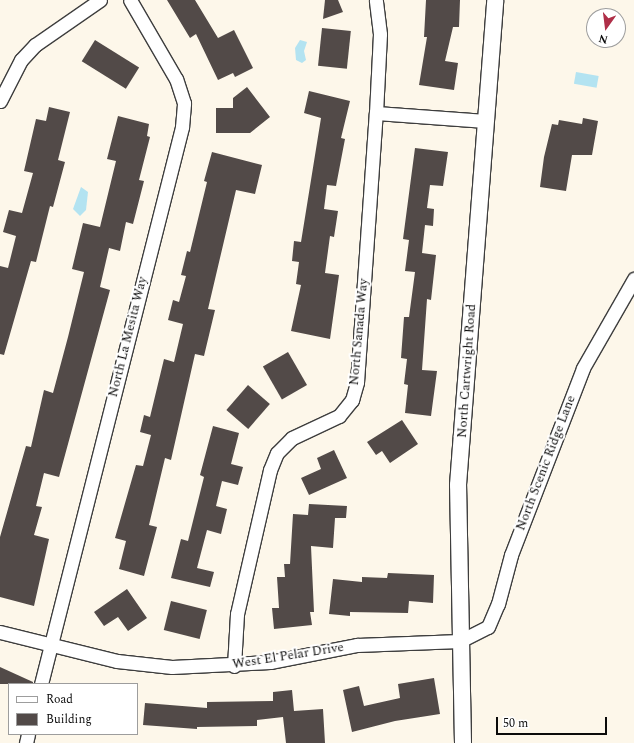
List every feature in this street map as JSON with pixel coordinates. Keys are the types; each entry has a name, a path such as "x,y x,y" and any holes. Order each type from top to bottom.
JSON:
{"street":[{"path":"0,101 21,60 35,45 100,0"},
{"name":"North La Mesita Way","path":"40,683 182,127 184,103 176,79 130,0"},
{"name":"North Sanada Way","path":"234,666 237,614 270,470 277,453 292,438 339,416 352,400 357,382 380,34 376,0"},
{"name":"North Cartwright Road","path":"463,743 458,485 495,0"},
{"path":"376,112 486,121"},
{"name":"North Scenic Ridge Lane","path":"460,641 488,627 498,604 512,555 583,368 634,278"},
{"name":"West El Pelar Drive","path":"0,632 117,661 165,666 234,666 270,662 357,645 460,641"}],"water":[{"path":"300,40 307,42 304,51 306,60 302,63 296,60 295,48"},
{"path":"576,72 599,76 597,88 574,84"},
{"path":"81,187 88,192 86,210 80,216 73,209"}],"building":[{"path":"167,0 195,0 218,38 234,30 253,68 235,77 233,73 218,80 196,34 190,38"},
{"path":"325,0 338,0 343,12 323,19"},
{"path":"426,0 460,0 459,27 453,27 445,61 458,63 454,90 419,85 427,37 424,37"},
{"path":"322,28 351,31 347,69 318,66"},
{"path":"95,40 139,68 126,89 82,61"},
{"path":"247,87 270,117 250,133 216,133 216,108 233,108 233,98"},
{"path":"309,91 350,101 341,138 345,139 336,186 327,185 324,209 338,211 334,237 330,236 325,273 339,275 330,339 291,331 301,285 296,284 299,262 292,261 294,241 301,242 321,118 304,113"},
{"path":"49,107 70,112 58,160 65,162 53,207 50,206 36,262 31,261 4,355 0,354 0,266 8,268 16,236 3,232 9,210 22,213 33,173 24,171 36,119 46,121"},
{"path":"118,116 149,124 147,136 150,137 139,180 144,181 133,224 126,222 120,251 109,248 100,287 110,290 59,477 44,473 36,506 42,507 34,535 49,539 34,606 0,597 0,537 26,446 31,447 44,390 53,393 68,337 84,272 72,269 83,223 100,227 116,161 107,159"},
{"path":"583,118 598,121 592,155 572,155 566,191 540,187 544,157 552,124 558,125 559,120 582,124"},
{"path":"415,148 448,152 443,186 430,185 427,208 434,209 433,226 425,225 422,253 436,255 431,300 427,299 422,370 437,371 431,416 405,413 408,385 404,384 407,359 401,358 404,317 409,317 415,272 405,271 409,240 403,239"},
{"path":"212,152 262,165 255,194 236,190 208,309 215,310 204,356 195,354 171,460 165,458 149,525 157,527 144,576 119,569 126,541 115,538 136,465 143,466 151,435 140,432 144,415 150,417 164,359 174,362 183,324 168,320 173,300 179,302 186,276 181,275 187,251 190,252 207,182 204,181"},
{"path":"288,352 307,385 282,399 263,366"},
{"path":"248,385 270,404 248,429 226,410"},
{"path":"402,420 418,444 390,463 382,451 376,455 367,442"},
{"path":"213,426 239,433 231,464 243,467 238,485 222,481 216,506 227,509 221,534 207,530 197,568 214,572 210,587 171,578 181,539 188,541 204,477 200,475"},
{"path":"334,450 347,478 309,495 301,478 321,469 317,458"},
{"path":"309,504 347,506 346,518 335,518 333,548 311,546 314,612 310,612 312,625 274,629 272,608 279,608 277,577 285,577 284,564 290,564 293,514 308,515"},
{"path":"388,573 434,575 433,603 409,601 408,613 350,612 350,616 329,614 333,579 362,582 362,577 387,578"},
{"path":"127,589 147,618 128,631 118,617 104,626 94,612"},
{"path":"171,601 207,610 200,639 164,630"},
{"path":"0,667 33,682 33,683 0,684"},
{"path":"434,678 440,714 395,721 352,732 343,690 359,686 364,706 400,698 398,684"},
{"path":"292,690 294,711 323,709 325,743 286,743 283,717 257,720 257,726 197,727 197,729 143,725 145,703 207,708 207,702 273,701 273,692"}]}
